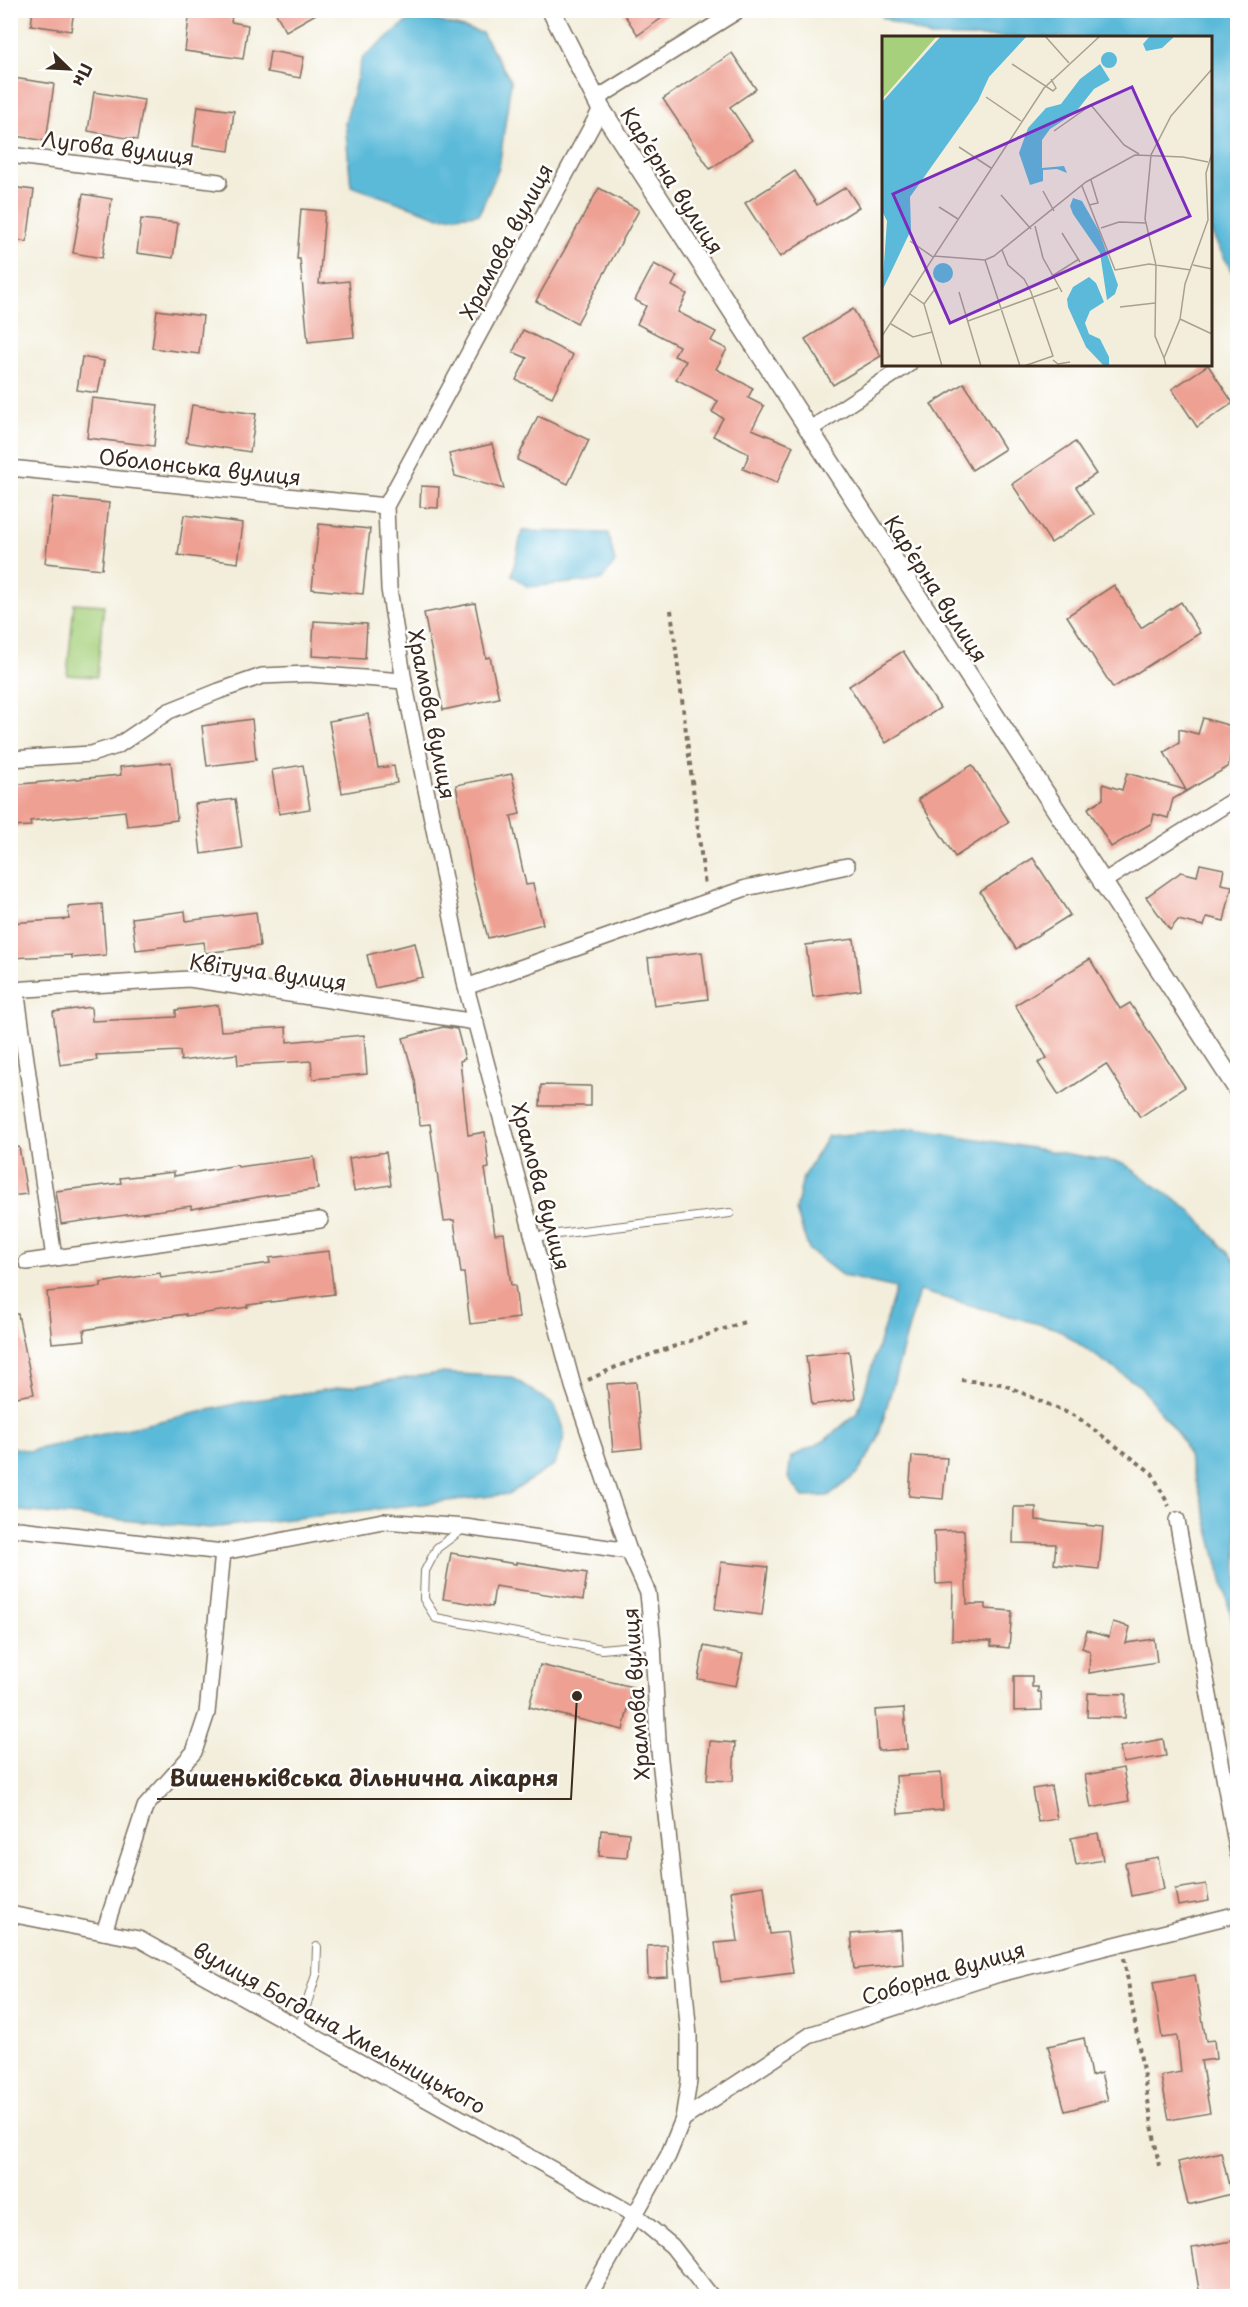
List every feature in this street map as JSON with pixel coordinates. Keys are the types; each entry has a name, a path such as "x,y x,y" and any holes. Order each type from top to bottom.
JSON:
{"street":[{"name":"Карʼєрна вулиця","path":"551,10 598,104 1101,883 1238,1090"},
{"path":"598,104 739,10"},
{"name":"Храмова вулиця","path":"589,2296 668,2156 683,2119 689,2081 689,2036 658,1741 648,1593 628,1551 573,1386 466,987 404,681 389,589 386,506 598,104"},
{"name":"Лугова вулиця","path":"10,154 219,182"},
{"path":"809,430 906,366"},
{"name":"Оболонська вулиця","path":"10,468 386,506"},
{"path":"10,759 91,754 117,746 169,711 219,690 262,676 308,674 404,681"},
{"path":"1101,883 1238,797"},
{"path":"466,987 746,888 847,866"},
{"name":"Квітуча вулиця","path":"54,1258 13,989 189,979 476,1022"},
{"path":"27,1262 320,1220"},
{"path":"1177,1520 1238,1854"},
{"path":"10,1528 223,1552 383,1521 465,1527 628,1551"},
{"path":"104,1932 145,1807 194,1752 207,1713 223,1552"},
{"name":"вулиця Богдана Хмельницького","path":"10,1914 139,1939 636,2216"},
{"name":"Соборна вулиця","path":"683,2119 812,2034 999,1974 1238,1914"},
{"path":"636,2216 672,2246 711,2296"}],"lane":[{"path":"533,1237 730,1213"},
{"path":"465,1527 437,1548 425,1571 424,1599 436,1618 602,1649 653,1644"},
{"path":"299,2028 316,1975 316,1947"}],"path":[{"path":"671,610 707,902"},
{"path":"573,1386 618,1366 747,1322"},
{"path":"961,1380 1002,1384 1077,1417 1152,1473 1177,1520"},
{"path":"1122,1943 1159,2166"}],"green space":[{"path":"74,603 104,605 97,677 67,675"}],"water":[{"path":"877,11 1237,11 1237,282 1212,234 1212,36 929,36 884,18"},
{"path":"415,15 482,33 511,81 499,168 479,214 440,217 351,186 345,123 362,58"},
{"path":"522,531 608,533 615,562 602,580 528,587 512,575"},
{"path":"916,1129 1123,1163 1191,1211 1237,1263 1237,1663 1234,1627 1200,1494 1183,1441 1141,1387 1057,1329 919,1291 877,1442 858,1473 828,1496 803,1497 788,1478 791,1457 824,1441 858,1412 896,1288 843,1276 809,1250 796,1211 803,1177 828,1136"},
{"path":"440,1373 512,1377 555,1406 565,1435 555,1464 509,1494 210,1528 11,1510 11,1447 29,1451 248,1401"}],"building":[{"path":"33,10 74,10 71,31 31,25"},
{"path":"190,10 233,10 231,22 248,25 243,59 185,51"},
{"path":"274,10 323,10 286,31"},
{"path":"621,10 673,10 638,35"},
{"path":"270,51 304,57 300,78 267,72"},
{"path":"732,53 756,89 730,107 752,140 710,169 663,99"},
{"path":"13,78 54,84 46,141 10,135"},
{"path":"94,92 144,100 137,140 88,131"},
{"path":"198,106 234,111 229,151 193,146"},
{"path":"795,171 817,205 846,187 859,207 780,257 745,203"},
{"path":"10,187 34,190 27,242 10,239"},
{"path":"599,188 639,210 577,323 536,301"},
{"path":"83,194 112,199 102,258 73,253"},
{"path":"301,209 325,211 319,284 349,281 354,337 308,342 300,259 297,259"},
{"path":"141,219 178,223 173,258 137,253"},
{"path":"654,264 677,276 672,286 687,294 678,312 716,332 711,341 727,349 716,369 753,388 748,398 764,406 752,429 793,446 777,483 743,469 749,454 713,436 723,418 712,412 718,401 676,379 686,361 674,356 679,346 637,324 646,306 635,300"},
{"path":"853,309 881,356 833,385 805,339"},
{"path":"157,310 203,316 199,354 152,348"},
{"path":"523,330 573,355 552,397 516,380 527,358 513,352"},
{"path":"82,357 104,361 98,393 77,390"},
{"path":"1209,366 1233,403 1197,427 1172,389"},
{"path":"964,383 1005,449 972,470 931,404"},
{"path":"92,398 158,405 154,446 87,438"},
{"path":"192,405 256,414 250,452 186,442"},
{"path":"538,416 589,440 568,484 517,460"},
{"path":"1075,442 1096,474 1076,487 1094,514 1051,543 1012,484"},
{"path":"492,444 504,489 455,476 449,454"},
{"path":"421,486 439,487 438,508 420,507"},
{"path":"53,497 109,503 102,569 45,563"},
{"path":"184,515 243,523 238,563 178,555"},
{"path":"319,524 370,529 363,594 312,589"},
{"path":"1114,585 1141,628 1181,602 1200,633 1113,688 1067,616"},
{"path":"475,603 486,658 490,657 499,698 443,710 424,613"},
{"path":"314,621 367,624 365,659 312,656"},
{"path":"903,651 940,708 886,743 849,686"},
{"path":"368,714 378,768 394,766 397,783 342,793 329,721"},
{"path":"1203,718 1235,727 1232,738 1238,740 1238,761 1230,758 1228,767 1173,799 1168,818 1154,814 1152,823 1111,847 1088,808 1103,799 1103,784 1122,790 1127,773 1186,790 1164,752 1179,743 1179,729 1198,734"},
{"path":"252,719 256,760 207,766 202,726"},
{"path":"171,762 177,820 127,826 125,811 30,821 31,826 10,827 10,785 121,775 120,767"},
{"path":"303,765 310,809 279,814 272,770"},
{"path":"972,765 1009,822 955,857 918,799"},
{"path":"512,774 520,814 511,816 526,885 533,884 543,924 488,938 473,881 456,785"},
{"path":"235,799 242,848 201,854 195,804"},
{"path":"1033,858 1070,915 1016,949 980,892"},
{"path":"1200,864 1224,869 1221,884 1232,886 1224,921 1207,917 1204,926 1178,920 1170,930 1146,897 1181,872 1197,876"},
{"path":"102,904 106,955 72,958 72,955 10,958 10,923 69,919 68,907"},
{"path":"185,911 186,921 256,912 260,946 205,953 204,942 136,950 132,918"},
{"path":"854,939 861,990 813,997 806,945"},
{"path":"415,943 423,977 375,988 367,955"},
{"path":"702,952 708,999 654,1006 648,958"},
{"path":"1090,959 1120,1009 1130,1003 1185,1087 1140,1117 1106,1064 1059,1095 1038,1063 1047,1058 1015,1005"},
{"path":"218,1005 221,1031 286,1027 287,1042 364,1035 367,1074 313,1079 311,1061 238,1065 237,1054 181,1061 180,1051 96,1055 97,1060 60,1065 53,1012 91,1007 92,1021 176,1017 176,1010"},
{"path":"443,1027 457,1029 465,1059 460,1061 468,1135 485,1132 489,1168 485,1169 495,1234 504,1233 511,1285 515,1285 519,1318 470,1324 464,1273 461,1273 454,1220 444,1221 430,1124 420,1125 415,1080 403,1038"},
{"path":"541,1085 591,1086 591,1106 540,1106"},
{"path":"19,1147 27,1194 10,1196 10,1148"},
{"path":"386,1152 391,1185 354,1191 349,1158"},
{"path":"314,1157 318,1189 191,1209 191,1206 61,1224 56,1191 121,1183 120,1178 174,1172 174,1176 237,1165 238,1167"},
{"path":"329,1251 334,1294 84,1330 85,1340 52,1343 47,1292 101,1287 101,1283 160,1273 161,1278 270,1263 269,1258"},
{"path":"10,1314 18,1314 34,1394 10,1398"},
{"path":"849,1351 855,1399 812,1405 806,1356"},
{"path":"636,1382 642,1448 613,1451 607,1384"},
{"path":"912,1456 947,1458 943,1499 909,1496"},
{"path":"1014,1507 1036,1507 1036,1520 1103,1527 1099,1569 1054,1564 1056,1544 1013,1543"},
{"path":"964,1530 967,1604 986,1604 986,1609 1012,1611 1009,1648 991,1646 991,1641 952,1640 953,1583 936,1584 934,1531"},
{"path":"451,1553 587,1573 583,1600 495,1586 492,1607 443,1599"},
{"path":"721,1562 768,1567 762,1615 715,1609"},
{"path":"1113,1622 1130,1627 1126,1643 1154,1639 1157,1662 1089,1673 1090,1651 1082,1648 1087,1631 1109,1637"},
{"path":"704,1646 743,1654 736,1686 698,1679"},
{"path":"540,1665 633,1687 623,1730 529,1707"},
{"path":"1014,1676 1032,1676 1032,1687 1038,1687 1038,1692 1041,1692 1042,1710 1014,1711"},
{"path":"1088,1693 1126,1694 1125,1718 1087,1717"},
{"path":"904,1708 907,1749 878,1751 875,1710"},
{"path":"1163,1739 1166,1756 1123,1763 1120,1747"},
{"path":"710,1741 735,1743 733,1781 707,1780"},
{"path":"1123,1768 1129,1801 1091,1808 1085,1775"},
{"path":"941,1773 943,1810 898,1814 896,1776"},
{"path":"1051,1786 1057,1819 1038,1822 1032,1789"},
{"path":"601,1830 629,1833 627,1858 599,1856"},
{"path":"1098,1833 1103,1860 1076,1865 1071,1838"},
{"path":"1158,1857 1164,1889 1131,1896 1125,1863"},
{"path":"1206,1884 1209,1901 1178,1906 1175,1889"},
{"path":"764,1886 770,1934 787,1932 793,1973 721,1982 715,1943 738,1941 731,1891"},
{"path":"901,1930 903,1964 854,1969 851,1934"},
{"path":"667,1945 668,1977 648,1978 647,1946"},
{"path":"1195,1975 1206,2041 1214,2040 1216,2059 1201,2061 1210,2113 1169,2120 1161,2076 1181,2072 1177,2036 1162,2038 1153,1982"},
{"path":"1084,2038 1091,2076 1101,2073 1108,2100 1065,2111 1048,2046"},
{"path":"1221,2152 1231,2194 1188,2205 1178,2162"},
{"path":"1238,2240 1238,2290 1200,2296 1192,2248"}],"place":[{"name":"Вишеньківська дільнична лікарня","path":"577,1696"}]}
